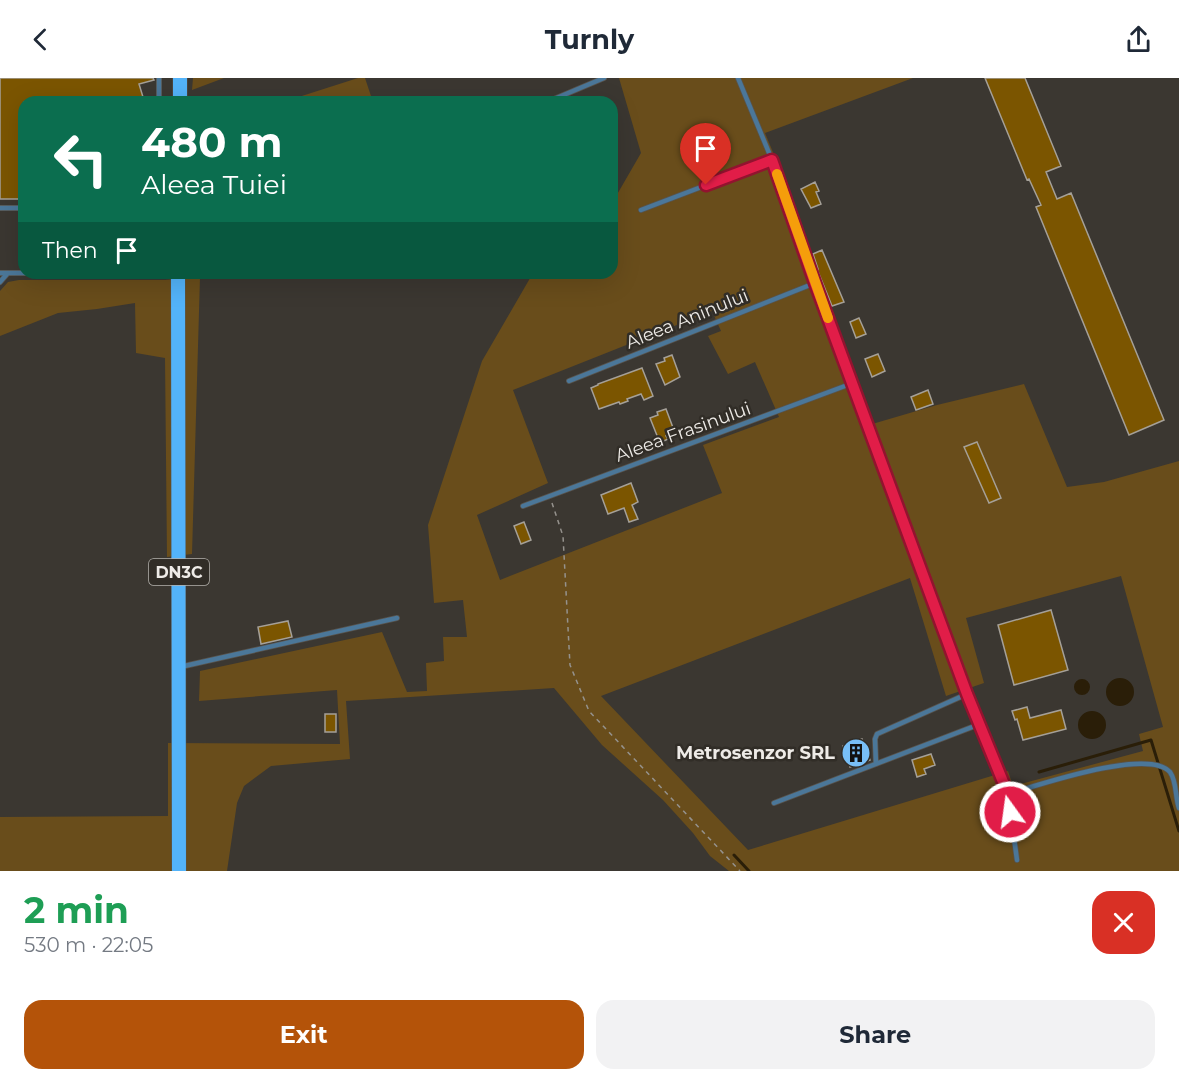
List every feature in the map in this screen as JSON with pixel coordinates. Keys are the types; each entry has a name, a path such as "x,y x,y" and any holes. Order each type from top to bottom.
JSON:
{"main road":[{"path":"180,78 180,96"},
{"name":"DN3C","path":"178,279 179,871"}],"lane":[{"path":"159,78 159,96"},
{"path":"561,96 604,78"},
{"path":"738,78 772,160 967,694 1008,794 1017,860"},
{"path":"641,210 772,160"},
{"path":"0,208 18,208"},
{"path":"0,273 18,274"},
{"path":"0,282 7,274"},
{"name":"Aleea Aninului","path":"568,381 815,283"},
{"name":"Aleea Frasinului","path":"523,506 853,383"},
{"path":"179,668 397,618"},
{"path":"876,764 874,739 877,734 967,694"},
{"path":"774,803 980,724"},
{"path":"1008,794 1086,772 1124,765 1151,765 1163,767 1171,774 1179,808"}],"path":[{"path":"550,496 563,536 570,665 589,711 740,871"}],"shaded area":[{"path":"193,78 224,78 192,90"},
{"path":"358,78 365,78 371,96 302,96"},
{"path":"619,78 913,78 765,133 784,179 775,183 862,427 937,405 1024,384 1067,487 1104,482 1179,461 1179,871 729,871 710,856 663,800 602,745 554,688 346,701 350,759 271,766 244,786 237,803 227,871 0,871 0,817 168,816 168,743 340,744 337,690 199,701 200,671 382,632 407,692 427,691 426,663 444,661 443,637 467,637 463,600 434,603 428,525 482,361 530,279 618,279 618,193 641,153","holes":["712,311 721,331 708,336 728,374 755,362 779,417 703,445 722,493 500,580 477,515 548,483 513,390","1121,576 1163,727 1139,734 1143,751 1013,786 1008,771 748,850 601,696 910,578 946,696 984,683 966,618"]},
{"path":"200,279 192,554 167,557 165,358 136,353 135,303 58,313 0,336 0,291 8,282 19,280"},
{"path":"1120,678 1130,682 1134,692 1130,702 1120,706 1110,702 1106,692 1110,682"},
{"path":"1079,679 1085,679 1090,687 1088,693 1079,695 1074,690 1074,684"},
{"path":"1092,711 1102,715 1106,725 1102,735 1092,739 1082,735 1078,725 1082,715"}],"building":[{"path":"0,78 153,78 154,80 139,84 143,96 18,96 18,199 0,199"},
{"path":"985,78 1025,78 1061,166 1046,172 1057,199 1071,193 1164,420 1129,435 1036,207 1041,205 1029,179 1027,180"},
{"path":"815,182 821,204 811,208 801,189"},
{"path":"822,250 844,302 832,306 813,254"},
{"path":"859,318 866,334 856,338 850,322"},
{"path":"878,354 885,371 872,377 865,359"},
{"path":"672,355 680,377 665,385 656,364"},
{"path":"642,368 653,396 644,400 641,394 620,404 619,402 599,409 591,388"},
{"path":"928,390 933,404 916,410 911,397"},
{"path":"666,409 675,433 666,436 668,439 660,443 650,418"},
{"path":"977,442 1001,498 989,503 964,447"},
{"path":"631,483 638,502 632,505 638,519 629,522 624,508 608,514 601,495"},
{"path":"524,522 531,540 521,544 514,526"},
{"path":"1051,610 1068,670 1014,685 998,625"},
{"path":"288,621 292,637 261,644 258,627"},
{"path":"1027,707 1030,718 1061,710 1066,729 1023,740 1017,719 1015,720 1012,711"},
{"path":"325,714 336,714 336,732 325,732"},
{"name":"Metrosenzor SRL","path":"862,739 870,760 850,767 843,746"},
{"path":"931,754 935,765 924,769 926,774 917,777 912,760"}],"waterway":[{"path":"1039,772 1151,740 1179,831"},
{"path":"734,855 749,871"}],"slow traffic":[{"path":"777,174 828,318"}],"place":[{"name":"Metrosenzor SRL","path":"856,753"}],"route":[{"path":"706,185 772,160 967,694 1008,794 1010,812"}]}
